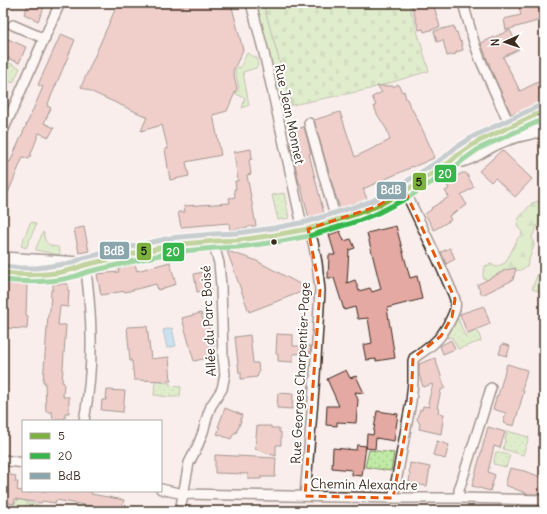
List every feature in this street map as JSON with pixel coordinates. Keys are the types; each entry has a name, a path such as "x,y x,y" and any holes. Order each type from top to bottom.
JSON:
{"main road":[{"path":"3,273 20,275 56,273 74,270 85,265 172,245 239,240 306,230 356,214 405,191 450,162 477,142 544,111"},
{"path":"450,162 468,158 499,141 523,134 541,131"},
{"path":"3,259 85,265"}],"street":[{"path":"3,130 60,3"},
{"name":"Rue Jean Monnet","path":"251,3 306,230"},
{"path":"463,3 472,37 480,59 510,126"},
{"path":"13,25 45,39"},
{"path":"309,123 336,220"},
{"path":"393,498 411,402 413,361 414,358 441,336 452,317 455,308 455,299 453,294 405,191"},
{"name":"Rue Georges Charpentier-Page","path":"306,230 313,242 320,290 306,496"},
{"name":"Allée du Parc Boisé","path":"180,511 189,463 198,445 211,406 222,389 225,374 223,357 221,286 215,241"},
{"path":"84,420 90,386 92,362 87,273 85,265"},
{"path":"459,498 459,490 491,388"},
{"path":"3,460 22,463"},
{"name":"Chemin Alexandre","path":"162,489 183,494 544,500"}],"highlighted area":[{"path":"405,191 455,299 452,317 441,336 413,358 411,402 393,498 305,496 320,290 308,229 375,207"}],"green space":[{"path":"256,3 263,3 292,105 281,107"},
{"path":"263,3 409,3 429,71 366,90 292,105"},
{"path":"247,53 257,58 258,65 256,68 243,72 249,105 242,108 245,98 236,94 239,88 235,70 237,67 240,68"},
{"path":"3,60 20,68 13,83 3,78"},
{"path":"284,193 289,218 278,220 272,195"},
{"path":"539,201 543,206 544,212 532,237 534,245 527,266 521,270 512,271 490,281 483,278 485,266 491,264 496,267 505,263 522,232 518,228 517,223 519,218 532,203"},
{"path":"33,222 36,225 26,248 21,246 30,223"},
{"path":"43,232 48,243 52,246 58,247 60,252 59,255 36,250"},
{"path":"544,256 544,293 532,289"},
{"path":"458,318 465,336 478,330 481,341 458,349 452,337 447,338"},
{"path":"155,382 170,383 170,386 181,387 180,397 154,395"},
{"path":"507,431 529,437 523,455 503,449"},
{"path":"369,450 394,453 391,471 365,467"},
{"path":"496,452 510,455 506,467 493,464"},
{"path":"20,499 39,506 47,511 12,511 11,508"}],"water":[{"path":"172,328 176,346 167,348 163,330"}],"building":[{"path":"29,3 46,3 38,21 24,14"},
{"path":"118,3 231,3 243,50 233,71 237,88 227,111 213,115 221,155 186,162 189,176 170,180 165,149 168,149 162,125 141,131 147,117 81,87"},
{"path":"411,3 433,3 440,27 424,32 423,29 419,30"},
{"path":"518,3 539,3 543,16 540,16 541,20 506,30 504,19 521,15"},
{"path":"454,26 455,32 457,32 460,42 461,41 463,50 456,52 456,54 447,56 443,40 437,42 434,31"},
{"path":"510,30 519,49 503,57 520,91 544,79 544,100 517,114 516,112 511,114 481,43"},
{"path":"61,34 75,40 47,106 51,108 44,123 54,128 49,137 39,133 29,159 23,157 3,205 3,165 5,160 10,162 43,87 38,85"},
{"path":"8,39 26,47 19,63 3,56 3,49"},
{"path":"398,84 402,92 404,91 406,99 419,122 434,158 413,167 412,166 363,189 367,199 340,208 314,120 340,112 355,157 390,140 387,130 377,114 374,106 376,105 372,97 382,92 377,86 395,86"},
{"path":"304,127 324,214 309,218 299,183 290,142 294,141 291,130"},
{"path":"251,149 252,159 249,160 251,174 247,175 256,226 230,230 229,223 181,227 178,212 185,212 184,206 230,203 229,198 235,197 235,181 238,181 234,152"},
{"path":"502,150 532,179 515,197 495,178 491,182 479,171"},
{"path":"462,173 466,173 474,187 461,195 467,205 449,216 451,220 434,230 425,214 432,209 431,208 449,197 445,191 449,189 446,183"},
{"path":"396,226 410,278 417,276 422,299 387,308 395,358 376,361 376,359 366,360 363,345 372,343 368,318 358,319 355,307 344,310 334,278 328,278 329,255 335,255 329,235 340,231 344,241 351,239 355,248 349,250 347,283 355,280 359,291 370,288 372,292 381,289 367,233"},
{"path":"84,227 89,251 79,253 74,229"},
{"path":"450,248 455,259 446,264 441,252"},
{"path":"227,251 255,260 309,289 249,312"},
{"path":"170,262 176,284 158,290 156,284 125,292 101,295 97,274 119,272 118,269 135,264 137,271"},
{"path":"516,268 513,280 482,295 477,285 504,270"},
{"path":"208,271 211,290 197,292 194,274"},
{"path":"4,284 27,285 27,329 3,328"},
{"path":"53,284 68,284 69,291 68,307 60,306 58,325 66,325 62,382 64,383 63,397 69,397 69,413 65,413 65,419 53,419 52,412 46,412 45,382 43,382 48,315"},
{"path":"484,306 490,324 467,333 460,314"},
{"path":"201,313 205,326 209,325 214,346 209,347 212,357 194,361 182,318"},
{"path":"147,326 151,359 169,357 171,381 134,380 132,361 130,361 127,327"},
{"path":"277,334 293,335 293,346 311,346 310,353 293,354 293,362 278,361 278,354 276,354"},
{"path":"250,335 253,363 258,363 259,372 257,377 241,379 235,337"},
{"path":"451,340 455,349 443,354 440,346"},
{"path":"502,344 510,346 507,356 499,354"},
{"path":"435,358 445,388 441,390 437,408 439,408 438,413 444,414 441,434 419,429 420,424 417,419 420,409 422,410 423,406 430,407 428,403 433,384 423,387 419,374 419,364"},
{"path":"507,364 527,370 522,390 524,391 514,426 503,423 506,413 493,409"},
{"path":"346,370 350,378 356,376 364,393 355,392 358,400 356,423 337,422 337,426 326,425 327,406 339,406 327,379"},
{"path":"107,390 125,391 123,412 101,410 102,400 106,400"},
{"path":"278,393 293,394 292,409 277,408"},
{"path":"225,408 242,415 236,433 234,433 231,439 217,434"},
{"path":"377,411 398,414 394,441 376,438 375,449 366,448 367,434 373,435"},
{"path":"257,426 271,426 271,428 279,428 279,432 281,432 281,445 276,445 276,456 255,449"},
{"path":"488,427 505,432 500,448 494,446 488,472 495,475 490,491 472,486"},
{"path":"437,441 449,445 445,459 433,455"},
{"path":"357,445 366,446 362,476 352,475 352,470 332,468 333,448 356,450"},
{"path":"215,455 276,458 275,477 248,479 248,474 215,473"},
{"path":"410,463 430,467 427,486 409,483"},
{"path":"510,468 544,478 544,494 528,494 505,485"},
{"path":"6,474 16,476 15,482 18,482 17,490 22,492 92,492 91,494 124,500 121,511 102,511 102,508 56,500 55,503 42,501 41,503 15,499 14,504 3,502 3,479 5,480"}],"transit line":[{"name":"BdB","path":"4,266 37,268 72,263 83,258 170,238 238,233 306,222 372,201 401,185 474,136 541,105"},
{"name":"5","path":"3,273 24,275 55,273 172,245 239,240 308,229 375,207 405,191 450,162 477,142 544,111"},
{"name":"20","path":"3,280 24,282 57,280 173,252 240,247 309,236 358,221 378,213 409,197 454,168 480,148 544,119"}]}
